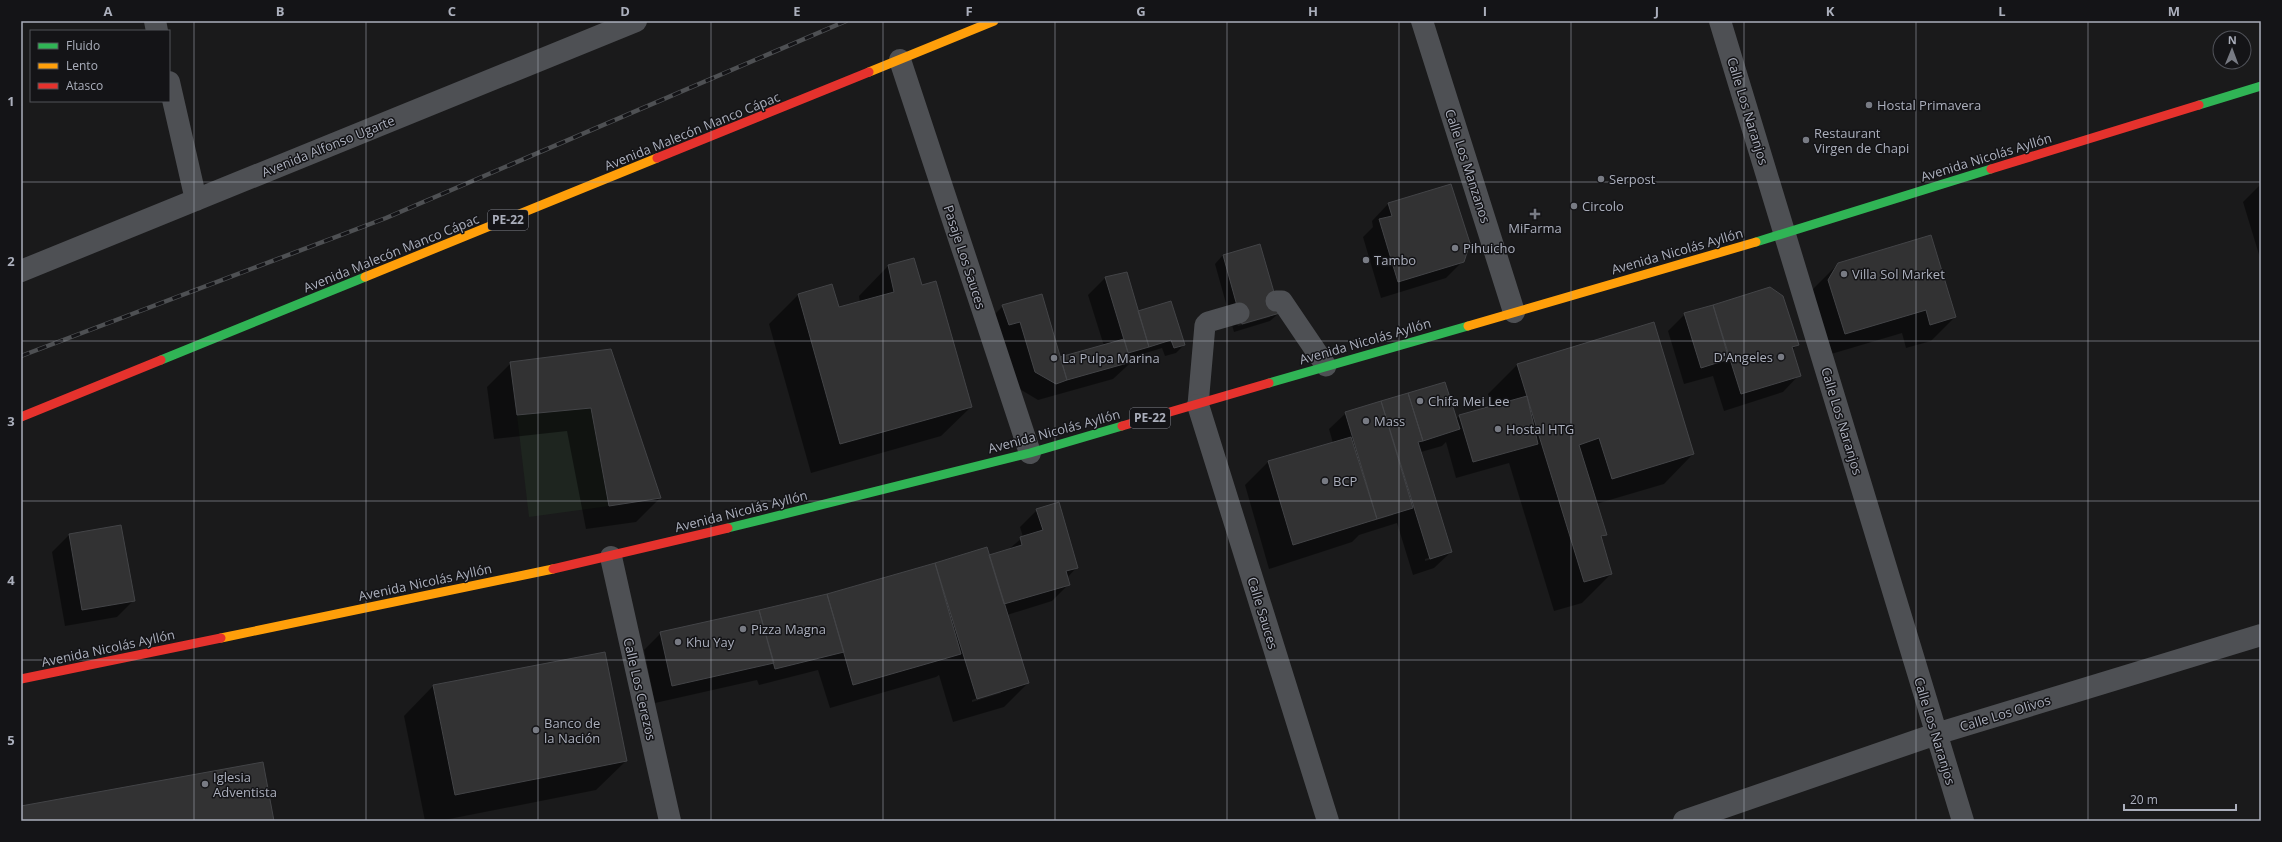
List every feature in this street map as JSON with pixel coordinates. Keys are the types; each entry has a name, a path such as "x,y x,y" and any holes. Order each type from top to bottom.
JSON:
{"highway":[{"name":"Avenida Malecón Manco Cápac","path":"21,417 994,21"},
{"name":"Avenida Nicolás Ayllón","path":"21,679 611,557 1030,453 1786,233 2261,86"}],"street":[{"name":"Avenida Alfonso Ugarte","path":"21,271 636,21"},
{"name":"Calle Los Manzanos","path":"1422,21 1514,312"},
{"name":"Calle Los Naranjos","path":"1720,21 1786,233 1963,821"},
{"name":"Pasaje Los Sauces","path":"900,60 1030,453"},
{"path":"170,86 196,200"},
{"name":"Calle Sauces","path":"1198,405 1328,821"},
{"name":"Calle Los Cerezos","path":"611,557 670,821"},
{"name":"Calle Los Olivos","path":"1684,821 1936,734 2261,634"}],"lane":[{"path":"1276,301 1282,302 1326,366"},
{"path":"1198,405 1205,325 1208,322 1240,313"}],"shaded area":[{"path":"591,408 609,506 529,517 517,415"}],"building":[{"path":"1451,184 1470,243 1464,262 1398,282 1379,219 1392,216 1388,203"},
{"path":"1931,235 1956,317 1930,325 1926,310 1845,334 1828,280 1838,263"},
{"path":"1260,244 1280,313 1242,324 1223,255"},
{"path":"914,258 922,285 936,281 972,407 840,444 798,294 832,284 839,307 894,292 888,265"},
{"path":"1127,272 1149,347 1128,353 1105,277"},
{"path":"1770,287 1783,296 1799,345 1792,347 1801,376 1741,394 1713,305"},
{"path":"1042,294 1067,380 1056,384 1035,372 1020,322 1009,325 1002,305"},
{"path":"1171,301 1185,345 1174,348 1171,340 1149,347 1138,311"},
{"path":"1713,305 1729,359 1701,368 1684,313"},
{"path":"1654,322 1694,454 1612,479 1599,438 1579,445 1607,535 1601,536 1612,574 1584,582 1517,364"},
{"path":"1124,339 1131,362 1067,380 1060,357"},
{"path":"611,349 661,498 609,506 591,408 517,415 510,362"},
{"path":"1445,382 1460,429 1423,441 1408,393"},
{"path":"1408,393 1423,441 1418,442 1452,552 1430,559 1381,401"},
{"path":"1527,396 1538,444 1473,462 1459,415"},
{"path":"1381,401 1413,508 1377,519 1345,412"},
{"path":"1351,437 1377,519 1293,545 1268,461"},
{"path":"1059,502 1078,568 1066,571 1070,585 1004,604 989,555 1022,545 1020,537 1043,530 1036,509"},
{"path":"121,525 135,601 82,610 69,534"},
{"path":"987,547 1029,683 977,699 935,563"},
{"path":"935,563 961,654 853,685 827,594"},
{"path":"827,594 844,652 775,669 759,610"},
{"path":"759,610 774,663 672,686 660,632"},
{"path":"605,652 627,761 455,795 433,685"},
{"name":"Iglesia Adventista","path":"263,762 274,821 21,821 21,806"}],"railway":[{"path":"21,356 386,218 846,21"}],"traffic: fast":[{"path":"2199,105 2261,86"},
{"path":"1756,242 1991,169"},
{"path":"161,360 365,277"},
{"path":"1269,383 1468,326"},
{"path":"728,528 1030,453 1122,426"}],"traffic: slow":[{"path":"869,72 994,21"},
{"path":"365,277 657,158"},
{"path":"1468,326 1756,242"},
{"path":"221,638 553,569"}],"traffic: jam":[{"path":"657,158 869,72"},
{"path":"1991,169 2199,105"},
{"path":"21,417 161,360"},
{"path":"1122,426 1269,383"},
{"path":"553,569 728,528"},
{"path":"21,679 221,638"}],"place":[{"name":"Hostal Primavera","path":"1869,105"},
{"name":"Restaurant Virgen de Chapi","path":"1806,140"},
{"name":"Serpost","path":"1601,179"},
{"name":"Circolo","path":"1574,206"},
{"name":"MiFarma","path":"1535,214"},
{"name":"Pihuicho","path":"1455,248"},
{"name":"Tambo","path":"1366,260"},
{"name":"Villa Sol Market","path":"1844,274"},
{"name":"D'Angeles","path":"1781,357"},
{"name":"La Pulpa Marina","path":"1054,358"},
{"name":"Chifa Mei Lee","path":"1420,401"},
{"name":"Mass","path":"1366,421"},
{"name":"Hostal HTG","path":"1498,429"},
{"name":"BCP","path":"1325,481"},
{"name":"Pizza Magna","path":"743,629"},
{"name":"Khu Yay","path":"678,642"},
{"name":"Banco de la Nación","path":"536,730"},
{"name":"Iglesia Adventista","path":"205,784"}]}
